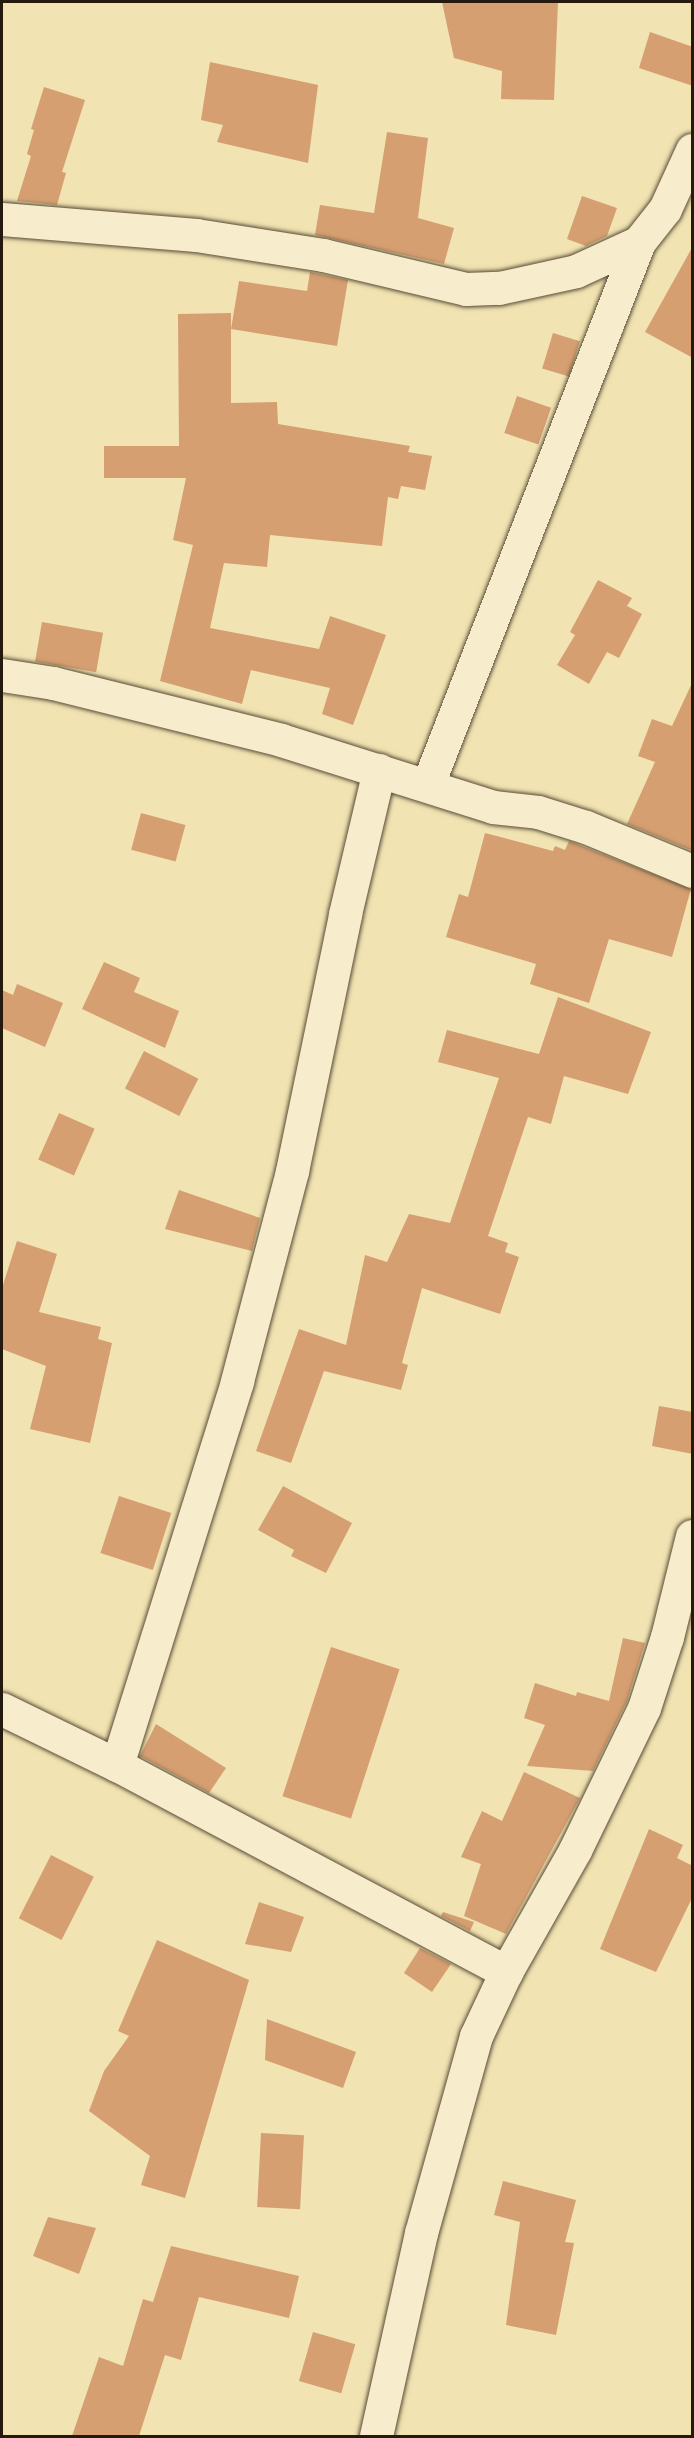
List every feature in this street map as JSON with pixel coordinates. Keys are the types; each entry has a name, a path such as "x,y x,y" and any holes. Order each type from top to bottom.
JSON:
{"street":[{"path":"428,784 639,242 665,209 693,150"},
{"path":"2,219 196,235 323,255 465,289 499,288 576,272 639,242"},
{"path":"2,675 167,711 428,784 493,807 538,812 586,827 693,872"},
{"path":"117,1766 237,1381 292,1171 345,914 379,770"},
{"path":"376,2436 421,2232 476,2036 506,1972 575,1850 644,1708 668,1637 693,1536"},
{"path":"2,1711 117,1766 506,1972"}],"building":[{"path":"442,2 558,2 554,100 501,99 502,71 454,58"},
{"path":"650,32 693,47 693,86 639,68"},
{"path":"210,62 318,85 308,163 217,142 223,125 201,120"},
{"path":"44,87 85,100 62,172 66,173 57,205 17,201 31,156 27,154 34,130 31,129"},
{"path":"387,132 428,138 418,218 454,228 444,264 315,235 320,205 374,213"},
{"path":"582,196 617,208 607,236 586,246 567,239"},
{"path":"693,246 693,358 645,332"},
{"path":"310,272 348,280 337,346 231,329 239,281 307,291"},
{"path":"231,313 231,403 277,402 278,424 410,446 408,452 432,456 425,490 401,486 398,499 388,497 382,546 270,535 267,567 224,563 210,628 319,649 330,616 386,635 353,725 322,714 330,688 251,670 242,704 160,681 193,545 173,540 186,478 104,478 104,446 179,446 178,314"},
{"path":"553,333 580,341 569,377 542,368"},
{"path":"517,396 551,408 538,445 504,433"},
{"path":"598,580 632,598 627,606 642,614 619,658 607,652 589,684 557,665 575,635 570,632"},
{"path":"42,622 103,633 96,672 35,661"},
{"path":"693,681 693,851 627,824 655,762 638,756 652,719 672,726"},
{"path":"141,813 185,825 176,862 131,850"},
{"path":"485,833 553,851 555,846 565,850 569,841 691,889 672,957 609,939 589,1003 530,984 536,964 446,937 459,894 468,897"},
{"path":"104,962 140,978 134,992 179,1011 165,1048 82,1009"},
{"path":"17,984 63,1003 45,1047 2,1028 2,990 13,995"},
{"path":"558,997 651,1032 628,1094 564,1076 551,1124 528,1117 488,1236 508,1243 505,1252 519,1257 500,1314 422,1288 402,1363 408,1365 401,1390 324,1371 291,1463 256,1451 299,1329 346,1345 365,1255 387,1262 409,1214 450,1223 499,1078 438,1062 447,1030 539,1054"},
{"path":"144,1051 198,1079 179,1116 125,1088"},
{"path":"59,1113 95,1129 74,1175 38,1160"},
{"path":"179,1190 260,1218 252,1251 165,1229"},
{"path":"17,1241 57,1254 39,1312 101,1327 98,1339 112,1343 90,1443 30,1429 46,1366 2,1349 2,1288"},
{"path":"659,1406 693,1412 693,1454 652,1446"},
{"path":"283,1486 352,1523 326,1573 291,1556 294,1550 258,1530"},
{"path":"119,1496 171,1513 153,1570 100,1553"},
{"path":"623,1638 645,1643 627,1701 593,1771 527,1766 545,1725 524,1718 535,1683 576,1696 577,1692 609,1701"},
{"path":"331,1647 399,1669 351,1819 282,1796"},
{"path":"156,1724 226,1768 209,1793 140,1756"},
{"path":"524,1772 580,1798 506,1934 464,1916 481,1864 461,1857 482,1811 502,1821"},
{"path":"649,1829 683,1845 677,1858 693,1866 693,1896 656,1972 600,1949"},
{"path":"51,1855 94,1877 62,1940 19,1918"},
{"path":"259,1902 304,1917 291,1952 245,1944"},
{"path":"443,1912 474,1922 470,1931 441,1916"},
{"path":"157,1940 249,1980 185,2198 141,2185 150,2156 89,2111 104,2071 129,2036 118,2031"},
{"path":"420,1948 451,1964 432,1992 404,1973"},
{"path":"267,2019 356,2052 343,2088 265,2060"},
{"path":"261,2133 304,2135 300,2209 257,2207"},
{"path":"503,2181 576,2200 565,2242 574,2243 556,2335 506,2325 520,2222 494,2215"},
{"path":"48,2217 96,2228 79,2274 33,2256"},
{"path":"171,2246 299,2276 289,2318 199,2297 181,2360 165,2355 139,2436 72,2436 99,2357 123,2366 143,2299 153,2302"},
{"path":"313,2332 355,2344 341,2393 299,2381"}]}
